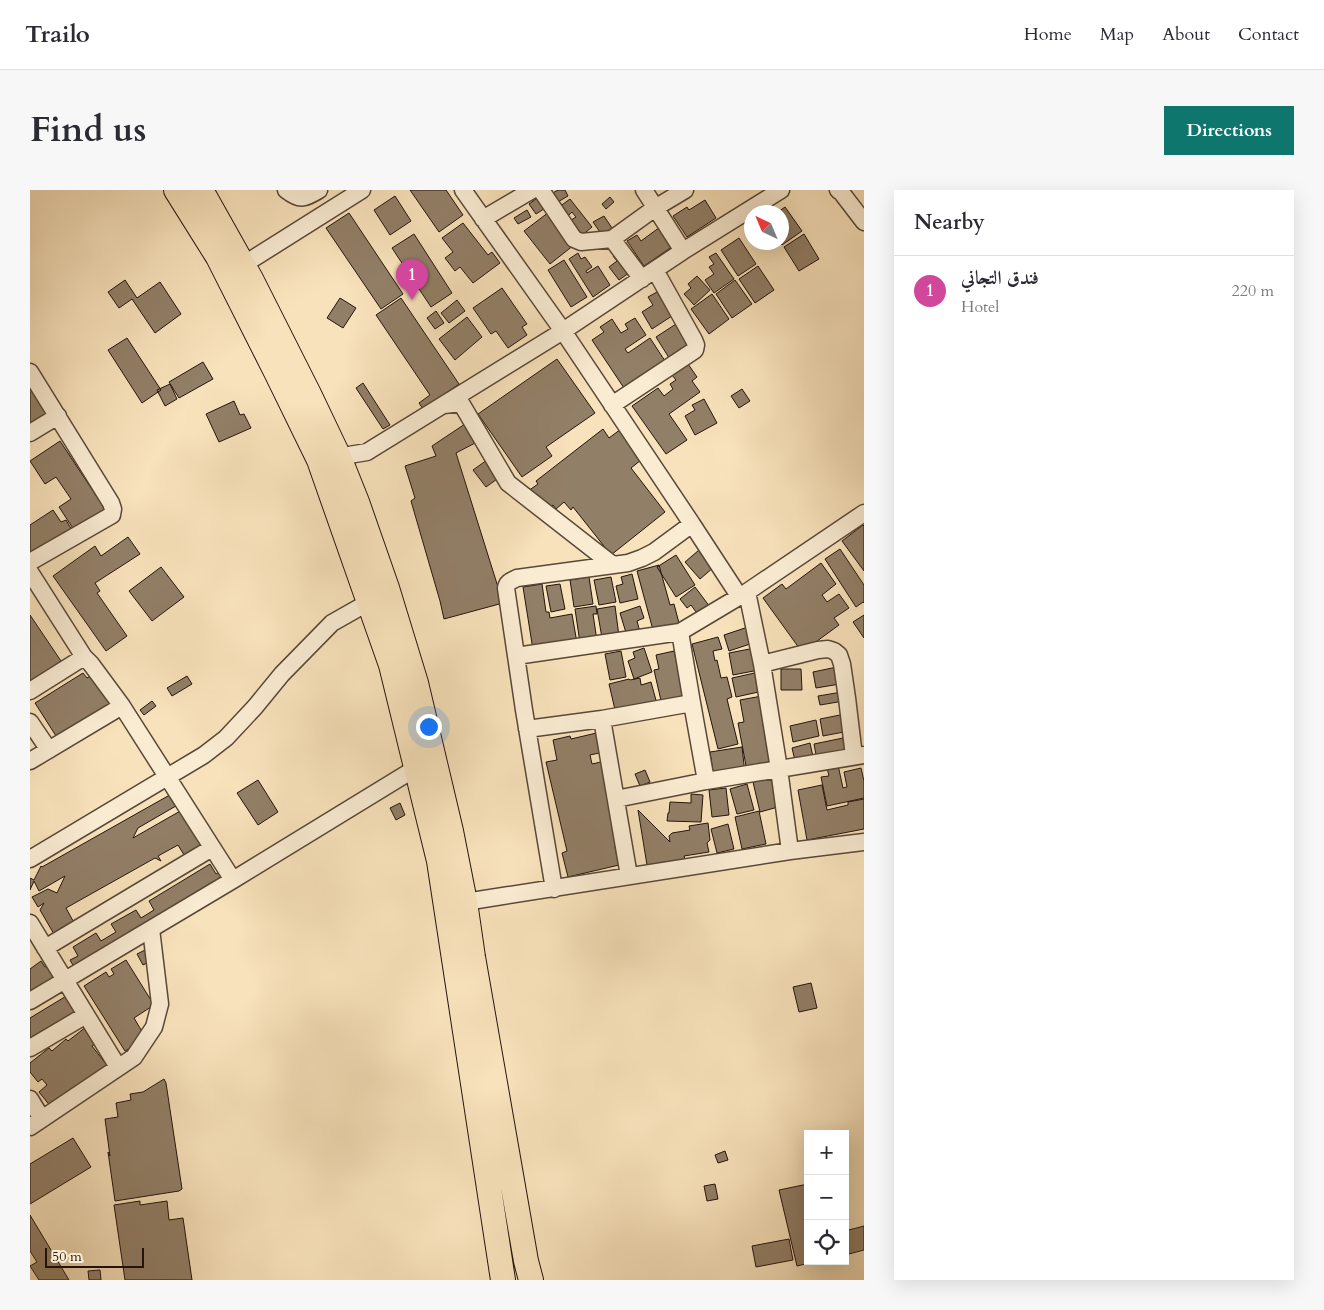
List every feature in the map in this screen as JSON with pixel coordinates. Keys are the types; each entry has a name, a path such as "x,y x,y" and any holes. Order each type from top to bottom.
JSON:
{"highway":[{"path":"176,190 218,258 276,372 357,502 387,588 416,683 451,831 465,902 528,1279"},
{"path":"200,190 243,265 309,394 369,602 391,665 439,861 503,1280"}],"street":[{"path":"286,190 297,197 306,198 318,190"},
{"path":"243,265 362,190"},
{"path":"464,190 563,332 692,524 743,594 762,664 790,851"},
{"path":"483,219 532,190"},
{"path":"541,190 574,239 581,242 612,239 655,208 685,190"},
{"path":"644,190 683,251"},
{"path":"329,458 367,452 563,332 683,251 781,190"},
{"path":"838,190 864,222"},
{"path":"612,239 649,274 696,345 695,350 612,404"},
{"path":"30,372 112,503 113,512 30,562"},
{"path":"444,404 461,403 508,483 613,565"},
{"path":"30,433 58,416"},
{"path":"516,656 680,632 743,594 862,517"},
{"path":"554,889 506,588 509,581 517,578 628,563 654,552 692,524"},
{"path":"30,572 84,657 122,706 233,880"},
{"path":"30,859 204,755 226,738 288,668 325,630 337,620 369,602"},
{"path":"680,632 706,781"},
{"path":"616,799 706,781 859,756 839,655 828,649 818,650 762,664"},
{"path":"30,691 84,657"},
{"path":"527,729 602,719 692,703"},
{"path":"30,761 122,706"},
{"path":"602,719 629,876"},
{"path":"30,722 48,750"},
{"path":"30,1002 416,768"},
{"path":"465,902 790,851 864,842"},
{"path":"45,948 212,848"},
{"path":"30,923 118,1067"},
{"path":"30,1099 36,1123 134,1057 154,1027 160,1004 151,929"},
{"path":"30,1048 86,1015"}],"building":[{"path":"410,190 446,190 463,215 439,232"},
{"path":"558,190 565,190 568,196 556,203 551,194"},
{"path":"395,196 411,221 390,235 374,210"},
{"path":"540,196 547,207 536,214 529,204"},
{"path":"610,197 614,202 606,209 602,204"},
{"path":"570,199 592,227 580,237 568,222 576,217 572,212 567,217 559,207"},
{"path":"705,200 716,218 687,237 673,216 687,207 689,210"},
{"path":"527,210 531,217 518,224 514,218"},
{"path":"549,212 574,245 550,264 524,231"},
{"path":"349,213 403,294 381,309 326,228"},
{"path":"789,213 802,231 789,240"},
{"path":"604,216 614,231 604,238 593,222"},
{"path":"463,223 488,255 492,252 500,263 473,283 460,267 455,271 445,258 453,252 442,238"},
{"path":"660,227 673,246 644,266 627,241 637,235 641,241"},
{"path":"414,234 452,293 431,307 392,248"},
{"path":"804,234 819,259 799,271 786,250 789,250 789,244"},
{"path":"739,238 744,246 744,250 747,250 756,264 738,276 721,250"},
{"path":"619,252 633,270 619,280 609,267 617,261 613,256"},
{"path":"578,253 581,259 585,257 592,267 586,271 587,273 598,266 610,285 593,297 569,259"},
{"path":"716,253 734,279 714,293 705,280 714,274 709,267 714,264 709,257"},
{"path":"564,260 587,297 571,307 548,270"},
{"path":"758,266 774,290 755,303 739,279"},
{"path":"697,276 710,290 694,305 684,294 691,288 688,284"},
{"path":"125,280 137,298 160,282 181,314 155,333 132,299 119,308 108,292"},
{"path":"735,280 752,304 732,318 716,294"},
{"path":"502,288 527,324 522,327 527,335 508,348 496,331 491,334 473,308"},
{"path":"657,292 672,316 652,329 642,312 653,305 648,297"},
{"path":"712,294 729,319 709,334 691,309"},
{"path":"340,298 356,308 343,328 327,318"},
{"path":"401,298 459,384 423,409 419,403 430,395 376,315"},
{"path":"457,300 465,311 449,323 441,313"},
{"path":"436,311 444,323 435,329 427,318"},
{"path":"467,317 482,337 455,360 439,339"},
{"path":"635,318 646,335 625,349 628,353 650,338 667,364 626,391 592,340 604,332 600,327 612,319 621,333 628,329 625,324"},
{"path":"676,324 692,348 671,361 656,337"},
{"path":"127,338 161,390 142,403 108,350"},
{"path":"557,359 595,413 546,447 552,456 522,477 478,414"},
{"path":"203,362 213,379 179,398 169,382"},
{"path":"688,364 697,377 692,381 700,392 669,414 687,440 666,454 632,406 658,388 664,396 673,389 670,384 676,380 672,375"},
{"path":"30,383 51,419 30,432"},
{"path":"363,383 390,425 383,429 356,388"},
{"path":"170,384 177,399 165,406 157,390"},
{"path":"742,389 750,401 739,408 731,396"},
{"path":"704,399 717,423 695,435 685,416 695,410 692,405"},
{"path":"234,401 240,415 244,414 251,428 219,442 206,414"},
{"path":"465,424 477,442 456,453 503,603 444,619 411,501 415,498 405,466 436,456 432,446"},
{"path":"603,429 609,438 621,429 628,439 626,441 641,460 631,468 665,512 611,555 573,507 571,510 564,502 556,509 553,505 544,511 528,491 538,484 536,481"},
{"path":"60,441 107,512 76,533 59,507 71,499 56,477 45,484 30,461"},
{"path":"487,460 500,477 486,487 473,470"},
{"path":"53,510 61,522 66,520 73,532 30,559 30,525"},
{"path":"864,526 864,571 842,541"},
{"path":"128,537 140,554 95,583 100,591 97,593 127,636 106,651 53,576 95,546 101,556"},
{"path":"840,549 864,585 864,603 856,607 825,559"},
{"path":"699,550 714,567 700,579 685,562"},
{"path":"676,555 695,585 676,597 657,567"},
{"path":"821,563 836,584 822,595 827,602 839,594 849,608 834,618 839,625 802,652 763,598 782,584 786,589"},
{"path":"659,565 670,605 674,604 679,623 653,630 637,571"},
{"path":"161,567 184,597 152,621 129,591"},
{"path":"632,574 638,599 620,603 616,586 623,584 621,577"},
{"path":"589,577 593,604 574,607 570,580"},
{"path":"611,577 616,602 599,605 594,580"},
{"path":"542,584 546,612 549,612 550,618 572,614 577,643 533,650 523,587"},
{"path":"560,584 565,609 551,612 546,586"},
{"path":"695,587 710,607 699,616 691,605 687,608 680,599"},
{"path":"596,606 597,614 593,614 597,641 580,643 575,609"},
{"path":"615,606 619,636 602,638 597,609"},
{"path":"640,606 644,618 637,621 640,632 627,636 620,613"},
{"path":"30,615 61,661 30,682"},
{"path":"864,615 864,638 853,622"},
{"path":"748,627 753,643 729,651 724,635"},
{"path":"718,637 722,649 713,651 721,678 727,677 732,697 727,699 738,744 718,749 692,644"},
{"path":"760,647 764,669 733,675 729,653"},
{"path":"644,648 652,672 634,679 628,661 635,658 633,652"},
{"path":"621,651 626,677 610,680 605,654"},
{"path":"674,651 685,700 662,705 654,670 659,669 656,655"},
{"path":"837,667 840,684 816,688 813,672"},
{"path":"781,669 801,669 802,690 781,690"},
{"path":"759,672 763,691 736,697 732,678"},
{"path":"83,673 87,678 95,673 119,711 63,747 35,703"},
{"path":"187,676 192,684 172,696 167,688"},
{"path":"640,678 641,685 651,682 657,704 616,714 609,684"},
{"path":"842,692 844,701 820,705 818,696"},
{"path":"762,696 766,741 770,741 775,766 747,771 738,723 744,722 740,700"},
{"path":"152,701 156,706 144,715 140,710"},
{"path":"845,714 849,731 823,736 820,719"},
{"path":"816,720 819,736 793,742 790,726"},
{"path":"605,731 610,754 600,756 599,753 590,755 592,764 605,761 624,845 615,847 619,865 568,877 562,853 567,851 546,762 557,760 553,740 570,736 571,739"},
{"path":"843,738 847,754 817,760 814,744"},
{"path":"810,743 814,761 796,765 792,748"},
{"path":"742,747 745,773 714,778 710,752"},
{"path":"838,765 843,788 847,787 844,772 861,768 864,781 864,798 827,806 821,777 829,776 827,768"},
{"path":"645,770 650,782 640,786 635,774"},
{"path":"771,777 778,807 760,812 753,782"},
{"path":"258,780 278,812 258,825 237,793"},
{"path":"747,784 754,810 737,814 730,789"},
{"path":"822,785 827,810 848,805 848,802 864,799 864,829 807,840 798,790"},
{"path":"726,788 729,815 712,817 709,790"},
{"path":"175,792 181,803 138,828 133,838 189,806 213,849 189,863 178,845 158,856 161,861 155,858 66,908 78,930 58,941 40,910 44,903 38,907 32,897 48,889 57,893 65,876 39,891 34,881 30,890 30,878 34,880 41,866"},
{"path":"691,794 703,795 701,822 667,821 670,802 691,803"},
{"path":"400,803 405,815 396,820 390,808"},
{"path":"638,810 670,842 669,836 672,833 690,830 689,826 708,823 710,840 707,843 709,852 684,856 685,859 647,865"},
{"path":"759,811 766,844 742,849 735,817"},
{"path":"728,824 734,849 717,853 711,829"},
{"path":"210,864 216,874 224,869 231,881 78,974 70,960 78,956 73,947 96,933 101,941 116,932 111,924 136,910 141,918 154,910 149,901"},
{"path":"147,949 153,960 143,965 137,954"},
{"path":"126,960 154,1005 134,1018 146,1038 125,1051 84,986 106,972 109,977 114,974 111,969"},
{"path":"41,961 45,967 49,965 61,983 30,1003 30,969"},
{"path":"811,983 817,1008 799,1012 793,987"},
{"path":"68,995 83,1019 30,1053 30,1018"},
{"path":"86,1027 98,1042 92,1046 109,1068 55,1112 39,1092 47,1085 42,1079 38,1082 30,1072 30,1063 49,1048 52,1051 66,1039 68,1041"},
{"path":"164,1079 182,1189 115,1201 105,1119 118,1117 116,1103 131,1100 130,1094 143,1092"},
{"path":"73,1138 91,1167 30,1204 30,1164"},
{"path":"725,1151 728,1160 718,1163 715,1155"},
{"path":"715,1184 718,1199 707,1201 704,1186"},
{"path":"804,1185 804,1264 797,1266 779,1190"},
{"path":"140,1201 140,1205 167,1201 169,1220 183,1218 192,1280 125,1280 114,1205"},
{"path":"30,1215 69,1280 39,1280 30,1266 37,1262 30,1251"},
{"path":"864,1226 864,1250 849,1254 849,1230"},
{"path":"789,1239 793,1260 756,1267 752,1246"},
{"path":"100,1270 101,1280 89,1280 88,1271"}],"place":[{"name":"فندق التجاني","path":"412,300"}]}
